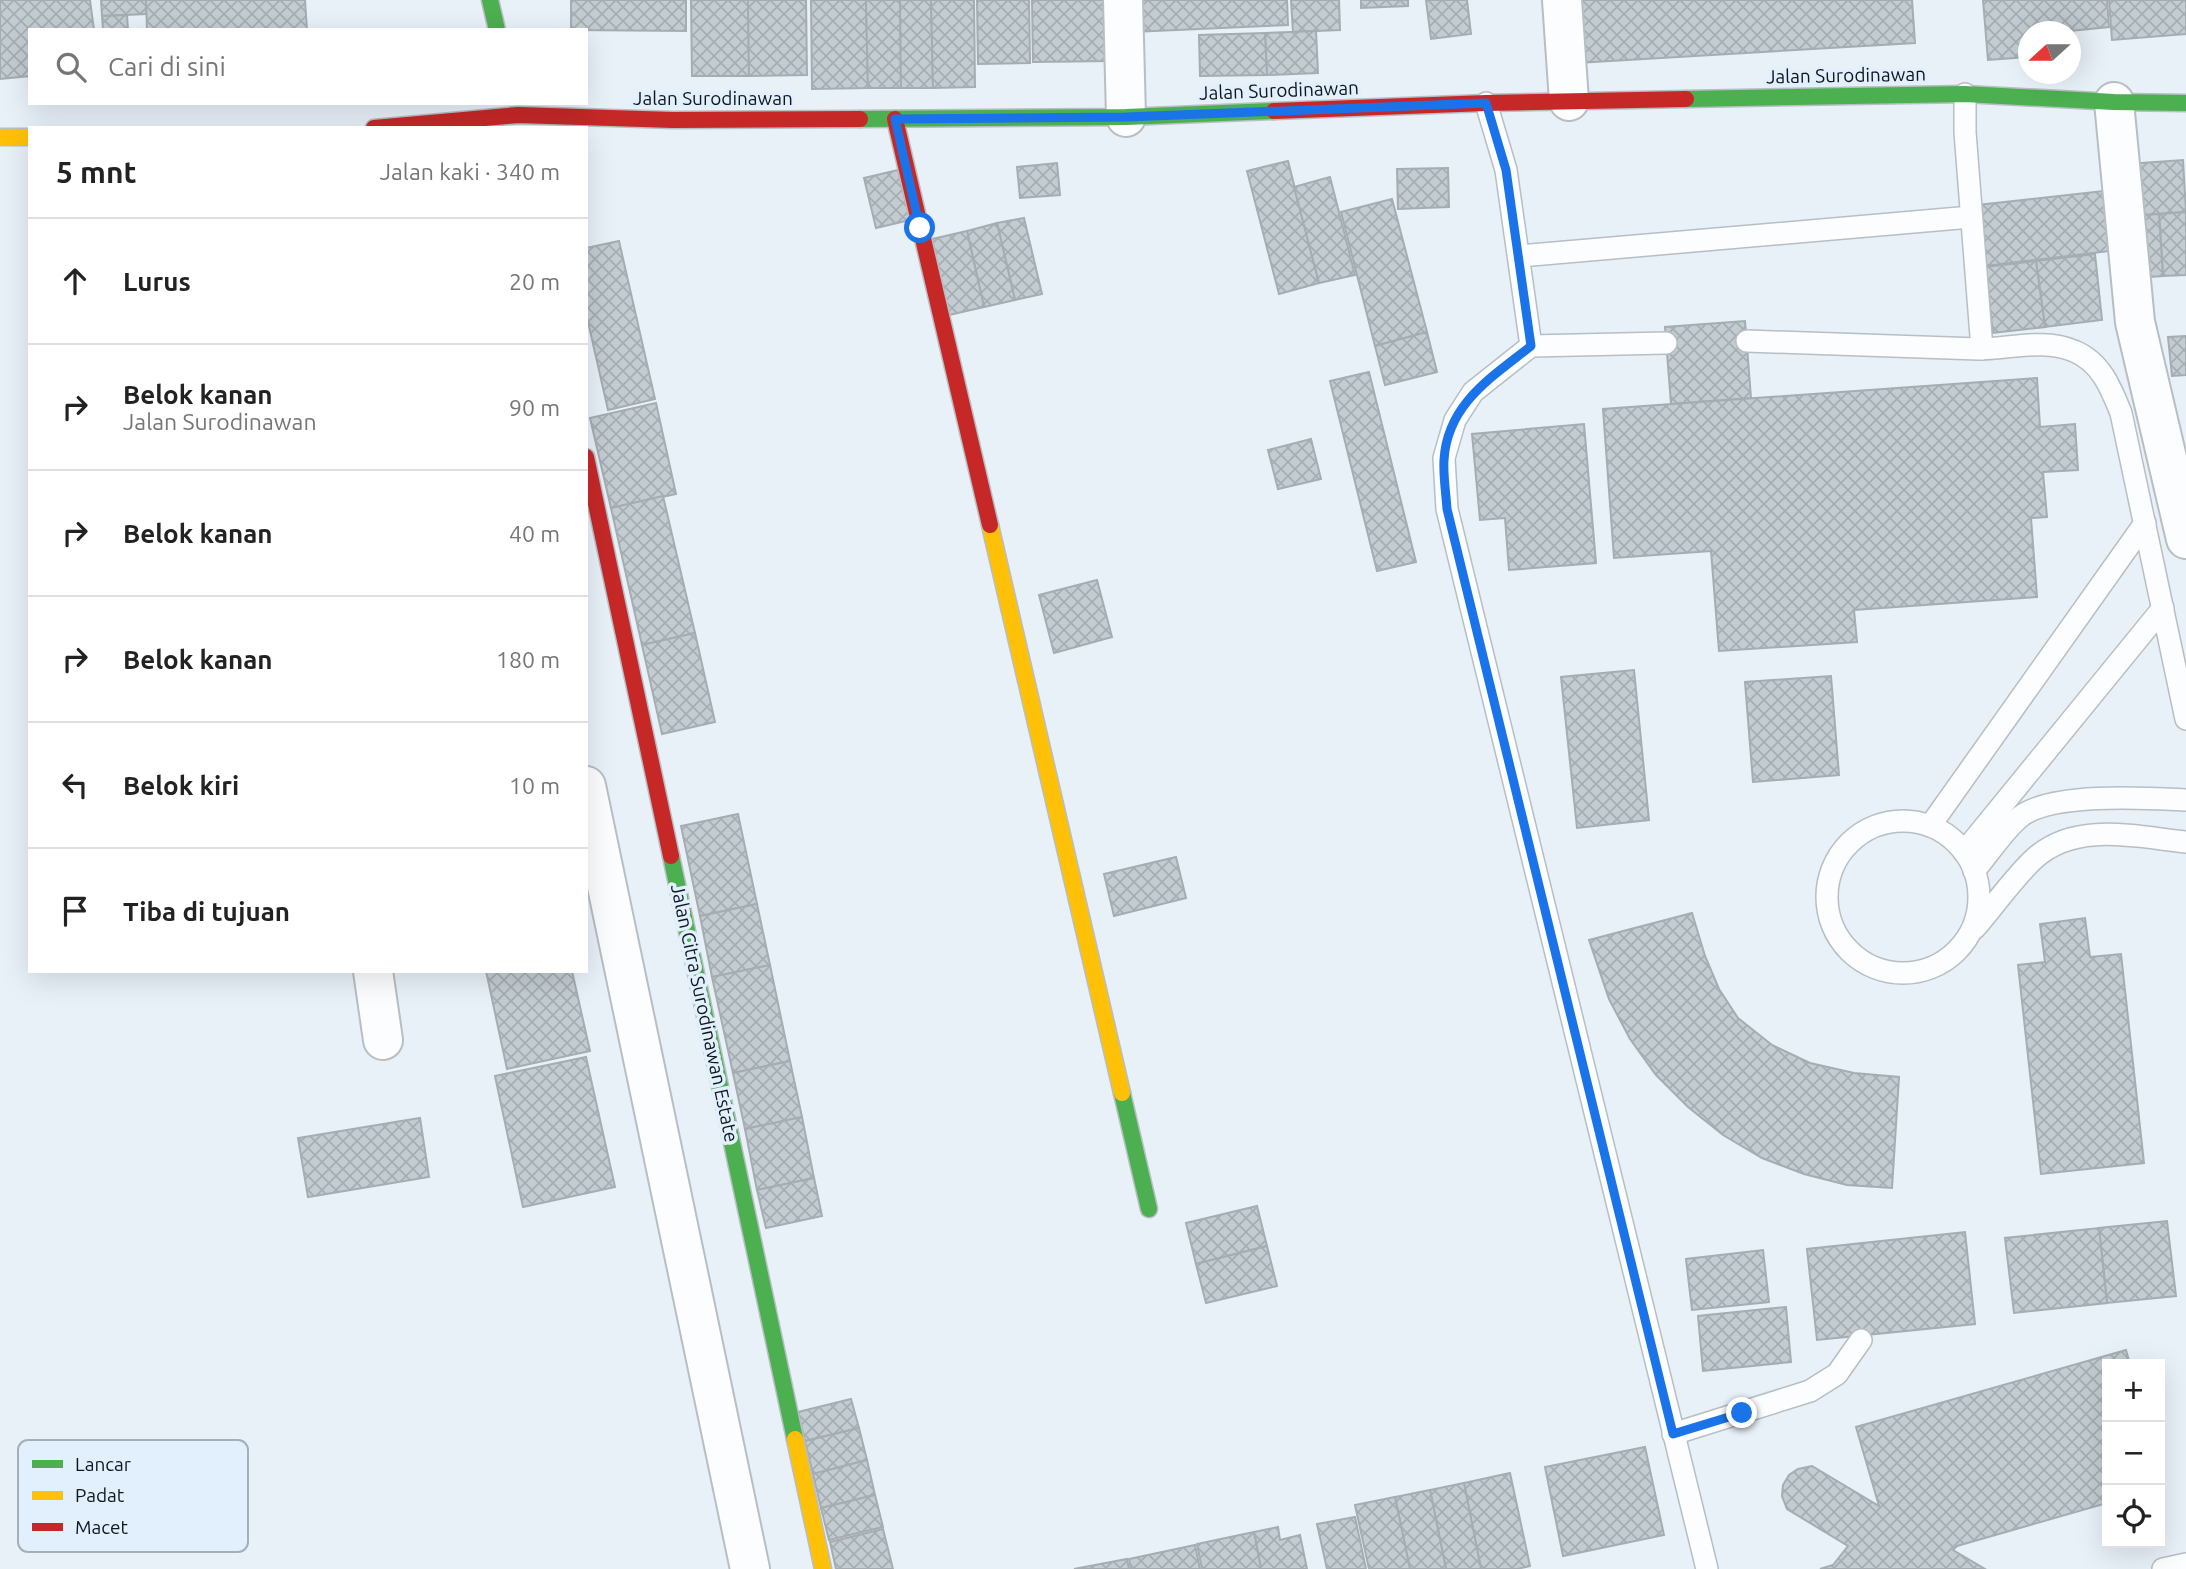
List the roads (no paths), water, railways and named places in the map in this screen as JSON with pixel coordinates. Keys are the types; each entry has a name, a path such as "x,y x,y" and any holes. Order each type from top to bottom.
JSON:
{"street":[{"path":"490,0 497,28"},
{"path":"1123,0 1126,117"},
{"path":"1562,0 1569,101"},
{"name":"Jalan Surodinawan","path":"396,126 503,116 673,120 1126,117 1486,103 1965,94 2186,103"},
{"path":"2115,102 2135,322 2186,539"},
{"path":"895,119 1149,1209"},
{"path":"0,137 28,137"},
{"name":"Jalan Citra Surodinawan Estate","path":"588,466 823,1569"},
{"path":"588,796 750,1569"},
{"path":"373,973 383,1040"}],"lane":[{"path":"1965,94 1971,217 1982,349"},
{"path":"1486,103 1506,170 1531,346"},
{"path":"1520,256 1971,217"},
{"path":"1747,341 1982,349 2048,345 2073,350 2091,361 2108,382 2121,413 2186,719"},
{"path":"1666,343 1531,346 1473,392 1455,420 1444,458 1447,509 1707,1569"},
{"path":"1930,826 2145,523"},
{"path":"1964,852 2163,608"},
{"path":"1974,871 2020,817 2039,807 2086,800 2140,797 2186,800"},
{"path":"1969,935 1977,915 1979,893 1974,871 1964,852 1949,836 1930,826 1909,821 1887,823 1867,830 1849,843 1836,860 1829,880 1827,902 1831,924 1842,943 1857,958 1876,969 1897,974 1919,973 1939,965 1957,952 2036,857 2060,842 2083,835 2108,834 2186,842"},
{"path":"1673,1434 1810,1391 1837,1374 1861,1340"},
{"path":"2163,1569 2186,1564"}]}
